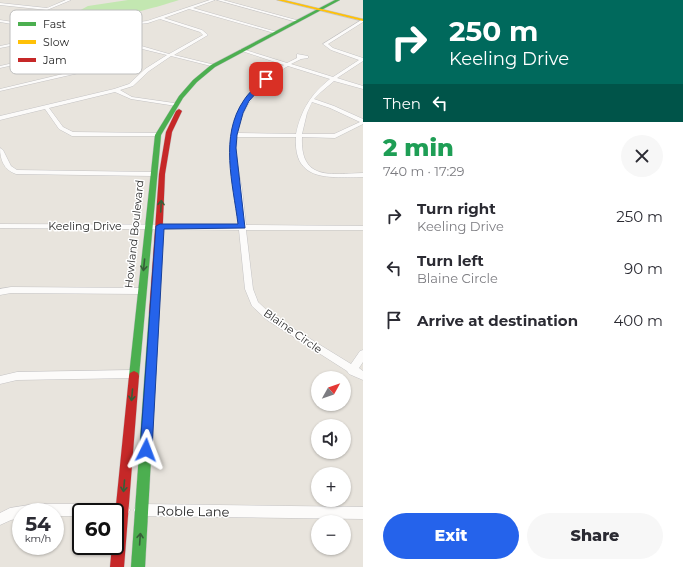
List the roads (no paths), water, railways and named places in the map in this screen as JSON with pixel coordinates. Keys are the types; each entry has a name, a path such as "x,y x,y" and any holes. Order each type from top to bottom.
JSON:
{"main road":[{"path":"279,0 363,20"},
{"name":"Howland Boulevard","path":"123,503 152,174 162,132 174,105 197,78 213,66 322,10 338,0"},
{"name":"Howland Boulevard","path":"162,132 198,85 244,50 298,20 346,0"},
{"name":"Howland Boulevard","path":"138,567 162,174 167,143 162,132"},
{"name":"Howland Boulevard","path":"117,567 118,555"}],"street":[{"path":"2,0 0,5 47,9 69,0"},
{"path":"142,23 213,0"},
{"path":"219,0 298,20"},
{"path":"189,8 275,32"},
{"path":"0,118 116,90 130,85 147,70 206,35 201,31 160,18"},
{"path":"363,20 325,44 332,49 363,60"},
{"path":"0,21 10,22"},
{"path":"0,28 10,22"},
{"path":"142,47 213,66"},
{"path":"244,50 363,88"},
{"name":"Blaine Circle","path":"299,58 266,79 254,91 240,113 234,135 233,148 249,289 255,304 270,318 352,371 363,376"},
{"path":"363,60 322,88 311,100 303,116 298,137 301,160 305,166 312,171 322,174 363,174"},
{"path":"0,67 10,65"},
{"path":"0,90 69,74"},
{"path":"116,90 131,98 174,105"},
{"path":"311,100 332,107 363,121"},
{"path":"46,107 61,128 72,134 162,132"},
{"path":"234,135 298,137 335,136 363,121"},
{"path":"0,150 8,167 16,172 152,174"},
{"name":"Keeling Drive","path":"0,226 242,226 363,228"},
{"path":"0,292 11,290 141,291"},
{"path":"352,371 363,354"},
{"path":"0,380 17,376 133,374"},
{"name":"Roble Lane","path":"124,510 363,513"},
{"name":"Roble Lane","path":"0,519 12,514"}]}
